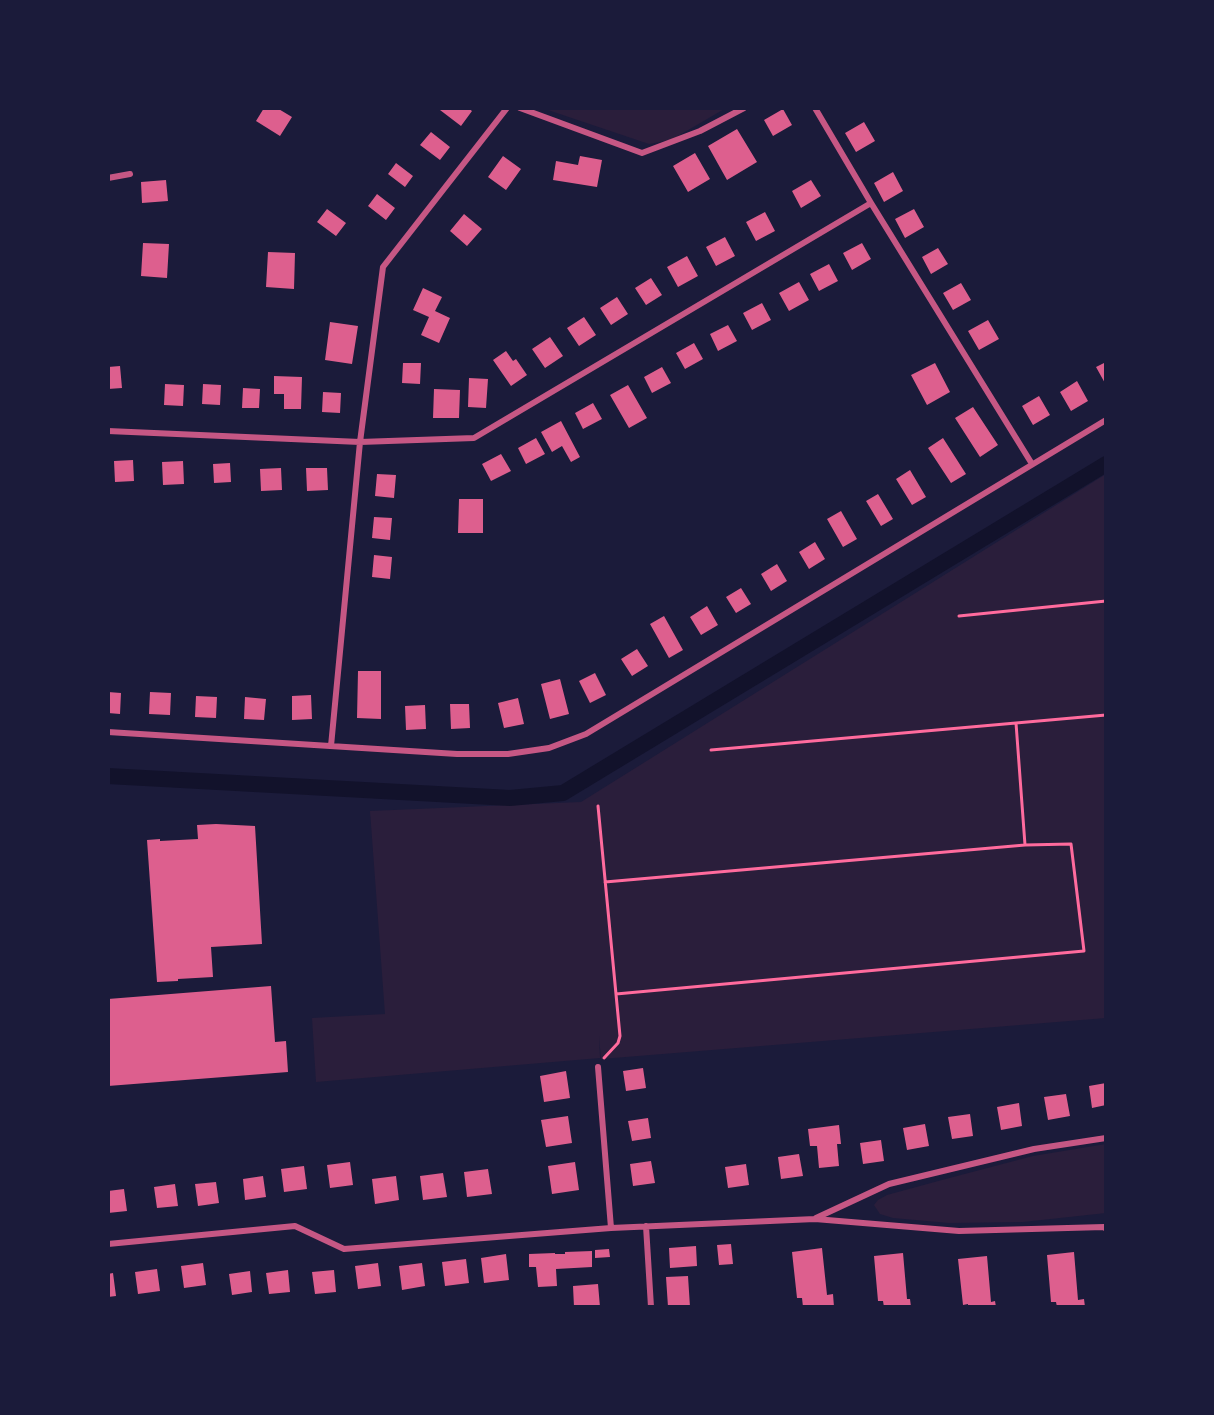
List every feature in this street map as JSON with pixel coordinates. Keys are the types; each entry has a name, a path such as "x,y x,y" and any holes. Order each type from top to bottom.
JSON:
{"street":[{"path":"331,746 360,442 383,267 507,108"},
{"path":"520,108 642,153 700,131 744,108"},
{"path":"815,108 1032,464"},
{"path":"108,178 130,174"},
{"path":"108,430 360,442 474,438 871,203"},
{"path":"108,732 457,754 508,754 549,748 586,734 1106,420"},
{"path":"598,1067 611,1228"},
{"path":"815,1218 889,1184 1034,1149 1106,1138"},
{"path":"108,1244 295,1226 344,1249 611,1228 815,1218 959,1231 1104,1227 1106,1229"},
{"path":"646,1226 651,1307"}],"path":[{"path":"959,616 1106,601"},
{"path":"711,750 1106,715"},
{"path":"1016,723 1025,845"},
{"path":"598,806 620,1036 618,1043 598,1067"},
{"path":"605,882 1025,845 1071,844 1084,951 616,994"}],"shaded area":[{"path":"542,108 726,108 671,140 649,144"},
{"path":"1106,474 1106,1018 601,1059 599,1036 600,1058 316,1082 312,1018 385,1014 370,811 581,802"},
{"path":"1106,1144 1106,1213 1023,1222 949,1223 893,1218 880,1214 874,1205 887,1195 1033,1156"}],"building":[{"path":"264,108 277,108 292,117 280,136 256,121"},
{"path":"442,108 468,108 472,111 461,126 440,110"},
{"path":"783,109 792,125 773,136 764,120"},
{"path":"864,122 875,141 856,152 845,133"},
{"path":"737,129 757,162 727,180 708,146"},
{"path":"431,132 450,147 440,160 420,145"},
{"path":"695,153 710,179 688,192 673,166"},
{"path":"503,156 521,169 506,190 488,177"},
{"path":"580,156 602,160 597,187 553,180 556,161 578,165"},
{"path":"396,163 413,176 405,187 388,174"},
{"path":"893,172 903,191 884,202 874,183"},
{"path":"166,180 168,201 142,203 141,182"},
{"path":"811,180 821,196 801,208 792,191"},
{"path":"377,194 395,208 386,220 368,206"},
{"path":"327,209 346,223 336,236 317,222"},
{"path":"914,209 924,227 905,238 895,219"},
{"path":"765,212 775,231 756,241 746,222"},
{"path":"464,214 482,229 467,246 450,231"},
{"path":"725,237 735,256 716,266 706,247"},
{"path":"143,243 169,244 167,278 141,276"},
{"path":"862,243 871,259 852,270 843,253"},
{"path":"938,248 948,264 931,274 922,257"},
{"path":"268,252 295,253 294,289 266,287"},
{"path":"687,256 698,276 678,287 667,267"},
{"path":"829,264 838,281 819,291 810,274"},
{"path":"651,278 662,295 646,305 635,288"},
{"path":"799,282 809,300 789,311 779,293"},
{"path":"961,283 971,300 953,310 943,293"},
{"path":"423,288 442,297 435,311 450,318 439,343 421,335 429,317 413,310"},
{"path":"617,297 628,314 611,325 600,308"},
{"path":"762,303 771,320 752,330 743,313"},
{"path":"584,317 596,335 579,346 567,328"},
{"path":"988,320 999,339 979,350 968,331"},
{"path":"330,322 358,326 352,364 325,360"},
{"path":"728,325 737,341 718,351 710,334"},
{"path":"550,337 563,356 545,368 532,349"},
{"path":"694,343 703,359 685,369 676,353"},
{"path":"506,351 513,361 516,359 527,375 511,386 493,360"},
{"path":"1106,362 1106,385 1096,367"},
{"path":"403,363 421,363 420,384 402,383"},
{"path":"935,363 950,392 927,405 911,375"},
{"path":"120,366 122,388 108,389 108,367"},
{"path":"662,367 671,383 652,393 644,377"},
{"path":"274,376 302,377 301,409 284,409 284,394 274,394"},
{"path":"469,378 488,379 486,408 468,407"},
{"path":"1077,381 1088,401 1071,411 1060,392"},
{"path":"165,384 184,385 183,406 164,405"},
{"path":"203,384 221,385 220,405 202,404"},
{"path":"628,385 647,418 629,428 610,395"},
{"path":"243,388 260,389 259,408 242,408"},
{"path":"434,389 460,390 459,418 433,418"},
{"path":"323,392 341,393 340,413 322,412"},
{"path":"1039,396 1050,415 1033,425 1022,406"},
{"path":"593,403 602,419 583,429 575,413"},
{"path":"973,407 998,445 980,457 955,418"},
{"path":"561,421 580,457 571,462 562,446 552,452 541,432"},
{"path":"536,438 545,454 526,464 518,448"},
{"path":"943,438 966,474 951,483 928,448"},
{"path":"501,454 511,471 491,481 482,464"},
{"path":"133,460 134,481 115,482 114,461"},
{"path":"183,461 184,484 163,485 162,462"},
{"path":"230,463 231,482 214,483 213,464"},
{"path":"281,468 282,490 261,491 260,469"},
{"path":"306,468 327,468 328,490 307,491"},
{"path":"910,470 926,497 912,505 896,479"},
{"path":"377,474 396,475 394,498 375,496"},
{"path":"878,494 893,519 881,526 866,501"},
{"path":"459,499 483,499 483,533 458,533"},
{"path":"841,511 857,539 843,547 827,519"},
{"path":"374,517 392,518 390,540 372,538"},
{"path":"815,542 825,559 809,569 799,552"},
{"path":"374,555 392,557 390,579 372,577"},
{"path":"777,564 787,581 771,591 761,574"},
{"path":"741,588 751,604 736,613 726,597"},
{"path":"707,606 718,625 701,635 690,617"},
{"path":"664,616 683,650 669,658 650,624"},
{"path":"637,649 648,666 632,676 621,659"},
{"path":"358,671 381,671 381,719 357,718"},
{"path":"595,673 606,695 590,703 579,681"},
{"path":"560,679 569,714 550,719 541,684"},
{"path":"108,692 121,693 120,714 108,713"},
{"path":"150,692 171,693 170,715 149,714"},
{"path":"311,695 312,719 292,720 292,696"},
{"path":"196,696 217,697 216,718 195,717"},
{"path":"245,697 266,699 264,720 244,719"},
{"path":"518,698 524,724 504,728 498,703"},
{"path":"450,704 469,704 470,728 451,729"},
{"path":"425,705 426,729 406,730 405,706"},
{"path":"197,825 255,826 262,944 211,947 213,977 157,982 147,840 198,839"},
{"path":"271,986 275,1042 286,1041 288,1072 108,1086 108,999"},
{"path":"643,1068 646,1088 626,1091 623,1071"},
{"path":"566,1071 570,1098 544,1102 540,1076"},
{"path":"1106,1083 1106,1105 1092,1108 1089,1086"},
{"path":"1066,1094 1070,1116 1048,1120 1044,1097"},
{"path":"1019,1103 1022,1126 1001,1130 997,1107"},
{"path":"970,1114 973,1136 952,1139 948,1117"},
{"path":"568,1116 572,1143 546,1147 541,1120"},
{"path":"648,1118 651,1138 632,1141 628,1121"},
{"path":"925,1124 929,1146 907,1150 903,1128"},
{"path":"839,1125 841,1144 837,1144 839,1166 819,1168 817,1146 810,1146 808,1129"},
{"path":"881,1140 884,1161 863,1164 860,1143"},
{"path":"799,1154 803,1176 781,1179 778,1157"},
{"path":"651,1161 655,1183 633,1186 630,1164"},
{"path":"350,1162 353,1185 330,1188 327,1165"},
{"path":"575,1162 579,1190 552,1194 548,1166"},
{"path":"746,1164 749,1185 728,1188 725,1167"},
{"path":"304,1166 307,1189 284,1192 281,1169"},
{"path":"488,1169 492,1194 467,1197 464,1172"},
{"path":"443,1173 447,1197 423,1200 420,1176"},
{"path":"263,1176 266,1197 245,1200 243,1179"},
{"path":"396,1176 399,1200 375,1204 372,1179"},
{"path":"216,1182 219,1203 198,1206 195,1184"},
{"path":"175,1184 178,1206 157,1208 154,1187"},
{"path":"124,1189 127,1211 108,1213 108,1191"},
{"path":"731,1244 733,1264 719,1265 717,1245"},
{"path":"696,1246 697,1266 670,1268 669,1248"},
{"path":"822,1248 827,1295 833,1294 834,1307 803,1307 802,1298 797,1298 792,1252"},
{"path":"609,1249 610,1257 595,1258 595,1250"},
{"path":"592,1251 592,1267 556,1269 557,1286 538,1287 536,1267 529,1267 529,1254"},
{"path":"1074,1252 1078,1300 1084,1299 1085,1307 1057,1307 1056,1302 1051,1302 1047,1255"},
{"path":"903,1253 907,1299 910,1299 911,1307 884,1307 883,1301 878,1301 874,1256"},
{"path":"506,1254 509,1280 484,1283 481,1258"},
{"path":"987,1256 991,1302 995,1301 996,1307 963,1305 958,1259"},
{"path":"466,1259 469,1283 445,1286 442,1262"},
{"path":"203,1263 206,1285 184,1288 181,1266"},
{"path":"378,1263 381,1286 358,1289 355,1266"},
{"path":"422,1263 425,1286 402,1290 399,1266"},
{"path":"157,1269 160,1291 138,1294 135,1272"},
{"path":"288,1270 290,1292 269,1294 266,1273"},
{"path":"334,1270 336,1292 315,1294 312,1272"},
{"path":"250,1271 252,1292 232,1295 229,1274"},
{"path":"113,1273 116,1296 108,1297 108,1274"},
{"path":"688,1276 690,1307 668,1307 666,1277"},
{"path":"598,1284 600,1307 574,1307 573,1286"}],"waterway":[{"path":"108,776 510,798 563,793 1106,464"}]}
